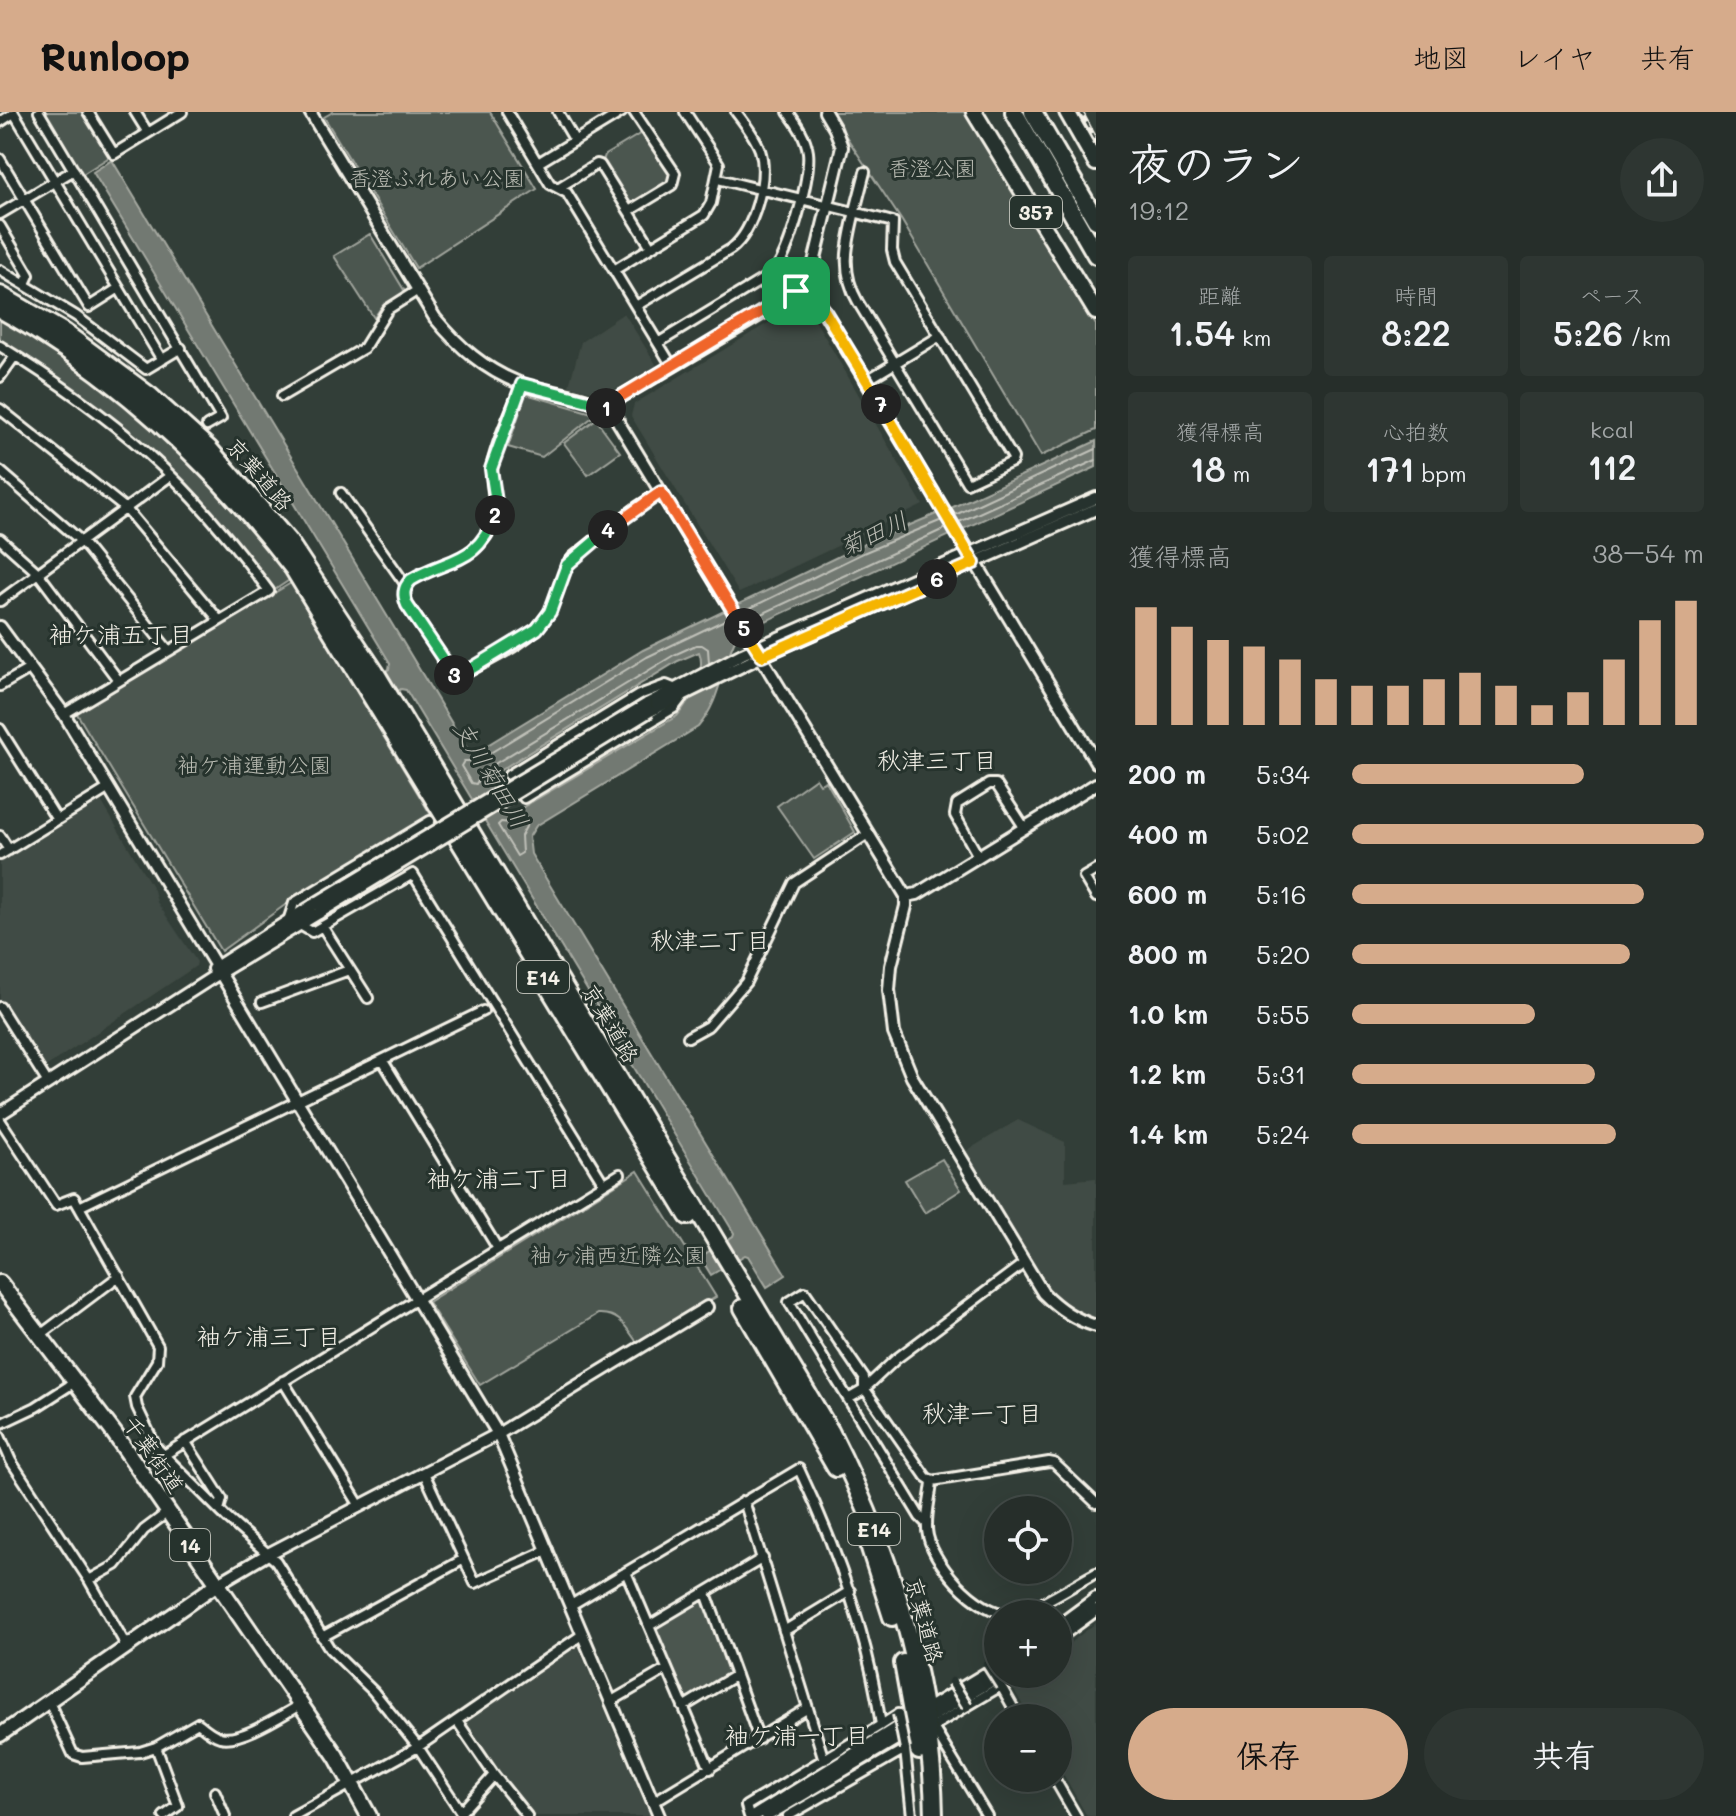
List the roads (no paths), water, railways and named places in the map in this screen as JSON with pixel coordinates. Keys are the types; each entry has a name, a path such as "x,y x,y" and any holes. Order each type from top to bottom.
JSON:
{"highway":[{"name":"357","path":"974,112 1096,312"},
{"path":"1005,112 1050,184 1060,192"},
{"path":"1014,112 1094,251"},
{"path":"1033,112 1096,220"},
{"path":"1067,112 1096,163"},
{"name":"京葉道路","path":"0,295 90,350 150,396 209,449 289,542 712,1245 820,1436 854,1506 896,1628 934,1816"},
{"name":"京葉道路","path":"0,309 94,369 197,456 247,510 293,568 369,676"},
{"name":"千葉街道","path":"0,1283 114,1433 336,1756 369,1816"},
{"name":"京葉道路","path":"915,1718 923,1816"}],"main road":[{"path":"0,1735 217,1584"}],"street":[{"path":"39,112 221,418 207,426"},
{"path":"88,112 114,154 182,112"},
{"path":"135,112 148,133"},
{"path":"310,112 435,318 467,353 522,384 608,409 906,896 889,990 894,1033 912,1077 1043,1293 1075,1319 1096,1326"},
{"path":"507,112 550,184 567,193 672,366"},
{"path":"558,112 575,141"},
{"path":"538,163 622,112"},
{"path":"629,211 672,185 675,173 634,112"},
{"path":"614,270 704,215 711,203 719,164 685,112"},
{"path":"636,306 739,242 749,228 763,171 759,148 736,112"},
{"path":"658,343 761,281 780,266 808,170 808,153 800,130 788,112"},
{"path":"825,112 842,147 811,275 814,295 1096,762"},
{"path":"0,122 14,113 162,360"},
{"path":"0,159 89,307 119,288"},
{"path":"558,188 597,164 651,247"},
{"path":"0,214 74,170"},
{"path":"718,179 855,212 893,222 895,262 1013,458 1012,462 967,483 847,280 845,254 855,212 865,172"},
{"path":"0,226 29,275 25,284"},
{"path":"0,270 76,316 146,369 181,348"},
{"path":"608,409 622,396 811,285"},
{"path":"282,396 364,348 388,309 418,290"},
{"path":"867,380 940,336"},
{"path":"0,346 49,376 99,413 170,476 238,550 269,591 64,714"},
{"path":"0,377 15,356"},
{"path":"522,384 491,469 496,502 488,533 463,557 422,574 406,585 404,594 407,605 456,678 537,629 550,612 567,565 573,557 661,492"},
{"path":"0,409 126,509 219,620"},
{"path":"0,471 81,541 169,651"},
{"path":"0,601 170,476"},
{"path":"341,493 406,585"},
{"path":"0,1107 219,969 288,921 316,909 649,708 759,652 971,558 1096,498"},
{"path":"971,558 1096,509"},
{"path":"0,539 38,573 119,681"},
{"path":"0,627 64,714 498,1434 659,1816"},
{"path":"0,686 31,668"},
{"path":"666,685 680,692 674,708 524,798 509,775 639,695 666,685"},
{"path":"0,729 57,820"},
{"path":"978,856 955,815 957,804 989,784 996,784 1024,827"},
{"path":"906,896 917,894 1096,784"},
{"path":"0,836 4,853 109,788"},
{"path":"288,921 294,903 430,821"},
{"path":"688,1037 708,1026 746,982 794,883 868,834"},
{"path":"1096,870 1084,877 1096,897"},
{"path":"300,925 312,932 413,874 604,1184"},
{"path":"219,969 300,925 316,909"},
{"path":"322,926 368,998"},
{"path":"262,1002 349,970"},
{"path":"0,1007 4,1022 47,1080"},
{"path":"79,1207 483,1011"},
{"path":"383,1061 498,1249"},
{"path":"0,1114 47,1080"},
{"path":"0,1120 56,1205 74,1198 159,1351 157,1361 135,1401 156,1447 276,1561 330,1649 373,1691 418,1747 461,1812 494,1775"},
{"path":"164,1455 620,1174"},
{"path":"848,1399 1023,1264"},
{"path":"39,1336 119,1276"},
{"path":"927,1524 789,1302 805,1292 864,1378 864,1388 926,1477 932,1481 1049,1462 1054,1463 1096,1503"},
{"path":"217,1584 268,1554 498,1434 707,1307"},
{"path":"283,1381 360,1506"},
{"path":"0,1424 36,1407 75,1382"},
{"path":"0,1436 8,1456 89,1580 127,1647"},
{"path":"185,1441 222,1499 219,1510"},
{"path":"571,1605 799,1469 822,1517 850,1591 881,1725"},
{"path":"424,1473 475,1583 548,1550"},
{"path":"932,1481 927,1524 930,1544 961,1591 994,1611 1018,1614 1096,1573"},
{"path":"744,1501 824,1760"},
{"path":"89,1580 116,1565 144,1530 168,1512"},
{"path":"649,1626 763,1558"},
{"path":"322,1637 464,1559"},
{"path":"626,1572 710,1769"},
{"path":"784,1631 850,1591"},
{"path":"706,1593 759,1739"},
{"path":"1072,1616 1096,1598"},
{"path":"1072,1628 1096,1610"},
{"path":"293,1816 418,1747 583,1634"},
{"path":"610,1702 667,1669"},
{"path":"767,1816 984,1671"},
{"path":"683,1707 736,1675"},
{"path":"952,1682 967,1706"},
{"path":"915,1718 881,1725 746,1806 752,1816 915,1718 984,1684"},
{"path":"987,1816 934,1729 937,1724 998,1688"},
{"path":"49,1702 66,1742 73,1754 78,1756 140,1752 156,1747 198,1723 221,1738 233,1737 300,1705"},
{"path":"653,1802 808,1708"},
{"path":"912,1816 905,1749 915,1718"},
{"path":"457,1721 527,1816"},
{"path":"156,1747 178,1806 164,1816"},
{"path":"788,1816 905,1749"},
{"path":"215,1792 225,1816"},
{"path":"1062,1792 1076,1816"}],"water":[{"name":"支川菊田川","path":"112,160 471,755 643,650 860,546 1096,441 1096,467 738,634 717,694 698,727 536,826 529,837 531,854 786,1275 767,1287 748,1256 711,1275 700,1257 734,1233 406,690 401,689 369,708 356,688 389,669 390,663 93,172","holes":["699,652 701,659 696,686 677,716 508,816 486,779 678,661"]}],"railway":[{"path":"1081,112 1096,140"}],"district":[{"name":"袖ケ浦五丁目","path":"121,633"},
{"name":"秋津三丁目","path":"937,759"},
{"name":"秋津二丁目","path":"710,939"},
{"name":"袖ケ浦二丁目","path":"499,1177"},
{"name":"袖ケ浦三丁目","path":"269,1335"},
{"name":"秋津一丁目","path":"982,1412"},
{"name":"袖ケ浦一丁目","path":"797,1734"}],"park label":[{"name":"香澄公園","path":"932,167"},
{"name":"香澄ふれあい公園","path":"437,177"},
{"name":"袖ケ浦運動公園","path":"254,764"},
{"name":"袖ヶ浦西近隣公園","path":"618,1254"}],"water label":[{"name":"菊田川","path":"873,533"}]}
